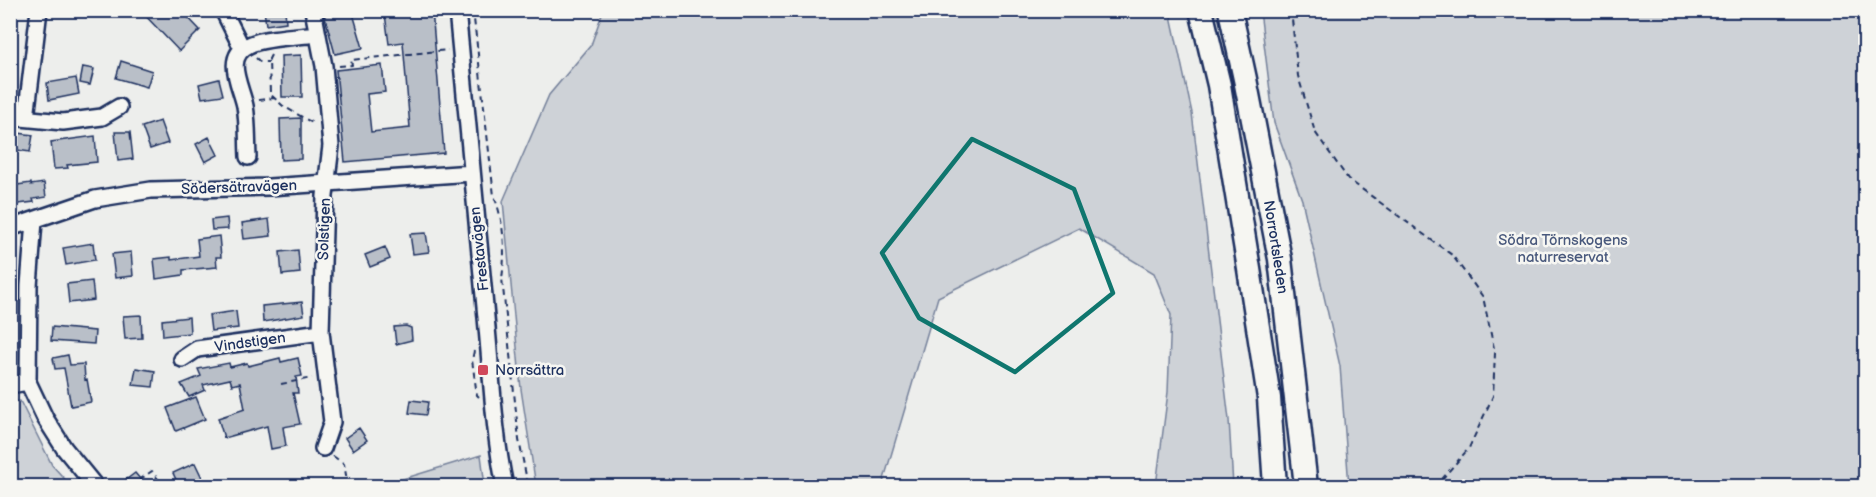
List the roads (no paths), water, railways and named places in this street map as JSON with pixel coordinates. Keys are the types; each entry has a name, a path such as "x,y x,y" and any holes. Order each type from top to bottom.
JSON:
{"highway":[{"name":"Norrortsleden","path":"1201,10 1219,85 1250,269 1269,398 1275,486"},
{"name":"Norrortsleden","path":"1230,10 1280,259 1306,486"}],"street":[{"path":"39,10 18,117 63,122 102,117 119,107"},
{"path":"223,10 242,48"},
{"name":"Solstigen","path":"313,10 324,66 331,146 325,196 321,332 332,422 323,448"},
{"name":"Frestavägen","path":"457,10 498,445 506,486"},
{"path":"248,157 245,107 235,71 236,58 242,48 252,43 318,34"},
{"name":"Södersätravägen","path":"10,228 94,199 151,190 269,187 472,173"},
{"path":"34,221 29,286 28,382 45,418 64,448 95,486"},
{"name":"Vindstigen","path":"182,358 197,349 321,332"},
{"path":"10,385 28,382"}],"place":[{"name":"Norrsättra","path":"483,370"}],"park label":[{"name":"Södra Törnskogens naturreservat","path":"1563,248"}]}
